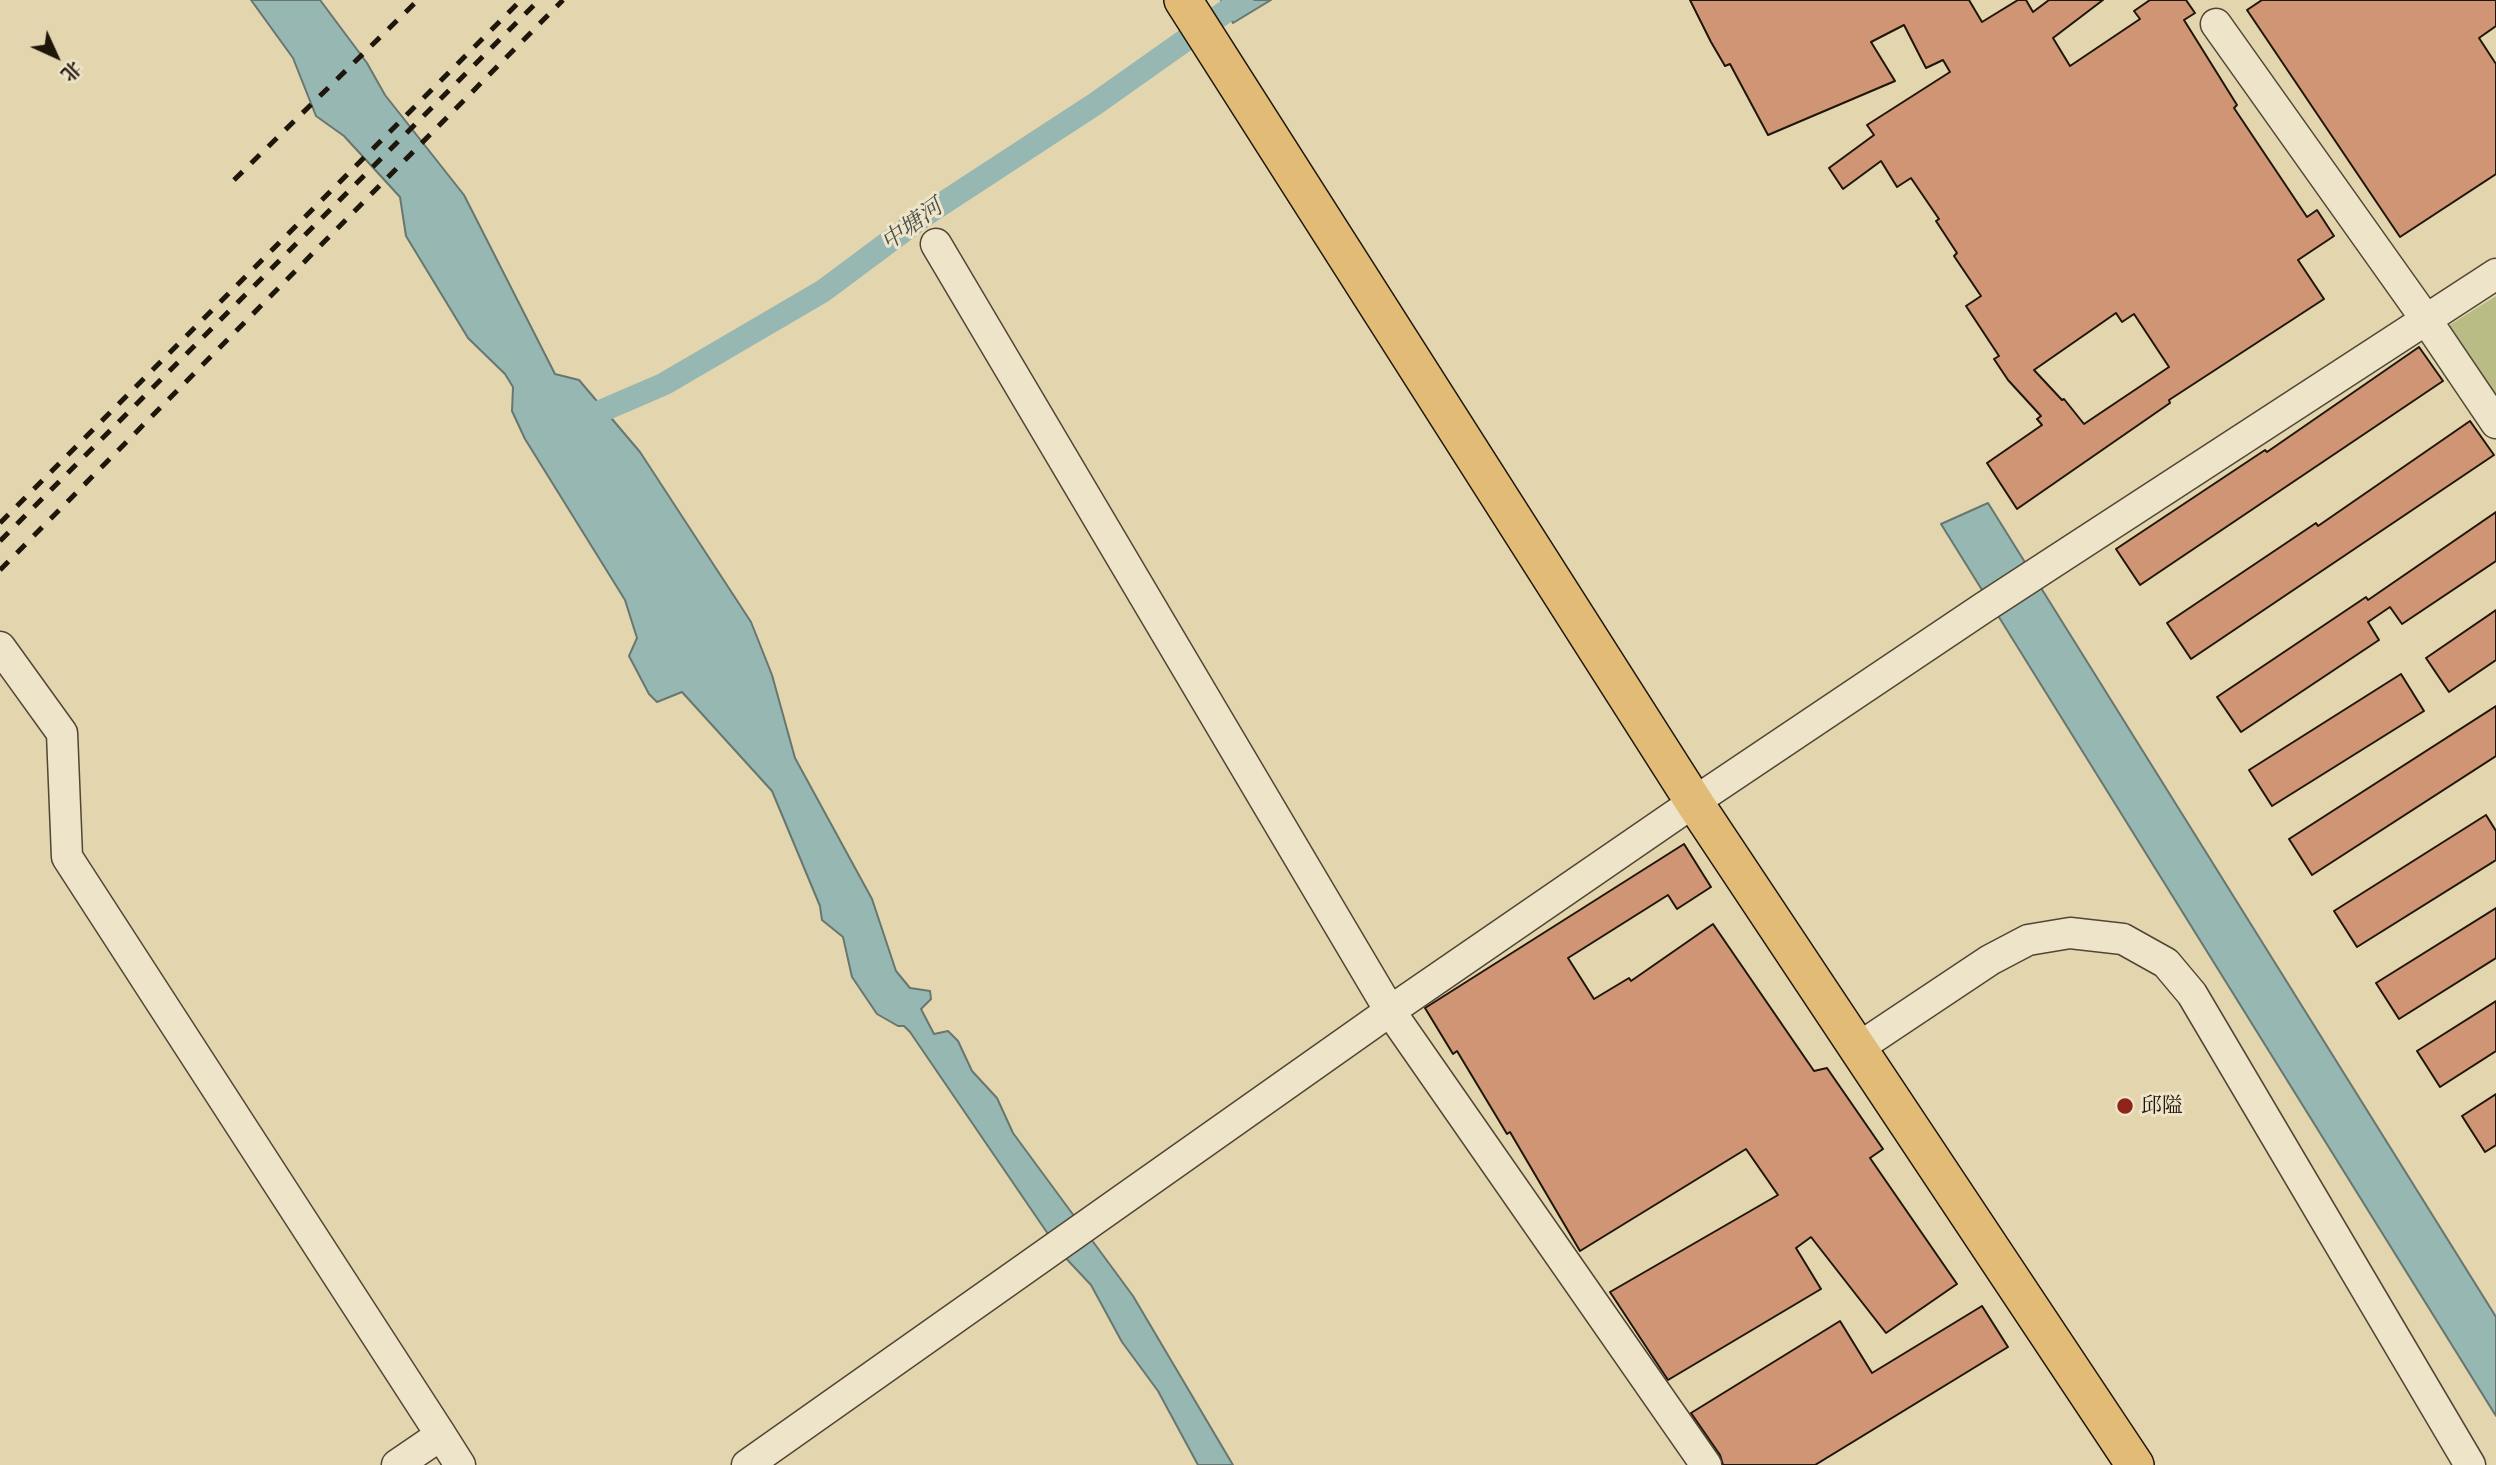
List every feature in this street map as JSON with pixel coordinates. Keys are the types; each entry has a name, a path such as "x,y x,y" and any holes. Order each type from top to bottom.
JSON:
{"main road":[{"path":"1184,2 1221,64 1694,802 2136,1465"}],"street":[{"path":"2216,24 2425,318 2496,424"},
{"path":"936,244 1390,1011 1706,1465"},
{"path":"747,1465 1390,1011 1694,802 1983,608 2496,274"},
{"path":"0,646 62,733 67,857 460,1465"},
{"path":"1858,1048 1990,960 2028,940 2070,933 2123,939 2166,963 2192,994 2470,1465"},
{"path":"397,1465 441,1435"}],"green space":[{"path":"2496,296 2496,397 2448,326"}],"water":[{"path":"251,0 320,0 367,63 385,95 464,195 555,374 579,380 640,452 751,622 772,675 795,758 872,899 896,971 910,988 930,991 931,999 921,1009 934,1034 948,1031 958,1041 972,1071 997,1098 1013,1133 1133,1296 1233,1465 1198,1465 1158,1391 1122,1342 1091,1285 1061,1253 910,1032 904,1026 898,1026 877,1014 852,977 843,937 822,920 820,906 772,791 682,692 657,702 649,694 629,656 637,638 625,600 525,439 512,411 513,387 505,374 468,338 406,236 400,197 344,136 316,116 293,58"},
{"path":"1221,0 1271,0 1233,23"},
{"path":"1988,503 2496,1317 2496,1416 1941,524"}],"building":[{"path":"1690,0 1969,0 1982,22 2018,0 2026,0 2033,12 2049,0 2103,0 2053,38 2070,66 2140,19 2134,11 2150,0 2186,0 2195,13 2184,20 2237,105 2234,108 2307,217 2317,210 2334,236 2298,260 2324,299 2169,400 2170,403 2017,509 1987,463 2042,425 2037,419 2041,416 2008,380 1994,359 1999,356 1966,306 1981,296 1954,256 1957,253 1936,221 1939,219 1911,178 1897,187 1881,161 1843,189 1829,168 1874,135 1867,125 1950,72 1943,60 1926,68 1904,25 1871,42 1895,81 1768,135 1730,64 1725,66","holes":["2116,313 2122,322 2134,314 2169,367 2084,424 2064,399 2062,400 2034,370"]},
{"path":"2262,0 2496,0 2496,26 2479,38 2496,64 2496,174 2400,237 2247,10"},
{"path":"2419,347 2443,381 2140,585 2116,549 2265,450 2267,452"},
{"path":"2470,421 2494,455 2191,659 2167,623 2316,523 2318,526"},
{"path":"2496,512 2496,561 2402,624 2390,607 2368,622 2379,640 2241,732 2217,697 2366,597 2368,600"},
{"path":"2496,610 2496,660 2449,692 2426,658"},
{"path":"2401,674 2424,711 2272,806 2249,770"},
{"path":"2496,706 2496,756 2312,875 2289,839"},
{"path":"2486,815 2496,831 2496,860 2357,947 2334,911"},
{"path":"1684,844 1711,887 1677,909 1668,895 1568,958 1594,999 1629,978 1631,981 1713,924 1814,1071 1827,1068 1883,1149 1870,1158 1957,1284 1886,1333 1811,1237 1796,1248 1821,1289 1668,1380 1610,1292 1778,1195 1746,1149 1580,1251 1510,1132 1507,1134 1457,1051 1453,1054 1425,1008"},
{"path":"2496,908 2496,958 2399,1019 2376,983"},
{"path":"2496,1001 2496,1051 2440,1087 2417,1051"},
{"path":"2496,1094 2496,1145 2485,1152 2462,1116"},
{"path":"1982,1306 2008,1347 1815,1465 1723,1465 1720,1455 1691,1413 1840,1321 1872,1373"}],"waterway":[{"name":"中塘河","path":"578,421 664,384 823,291 925,215 1095,104 1242,0"}],"railway":[{"path":"234,180 418,0"},
{"path":"0,523 521,0"},
{"path":"0,541 539,0"},
{"path":"0,570 563,0"}],"place":[{"name":"邱隘","path":"2125,1106"}]}
